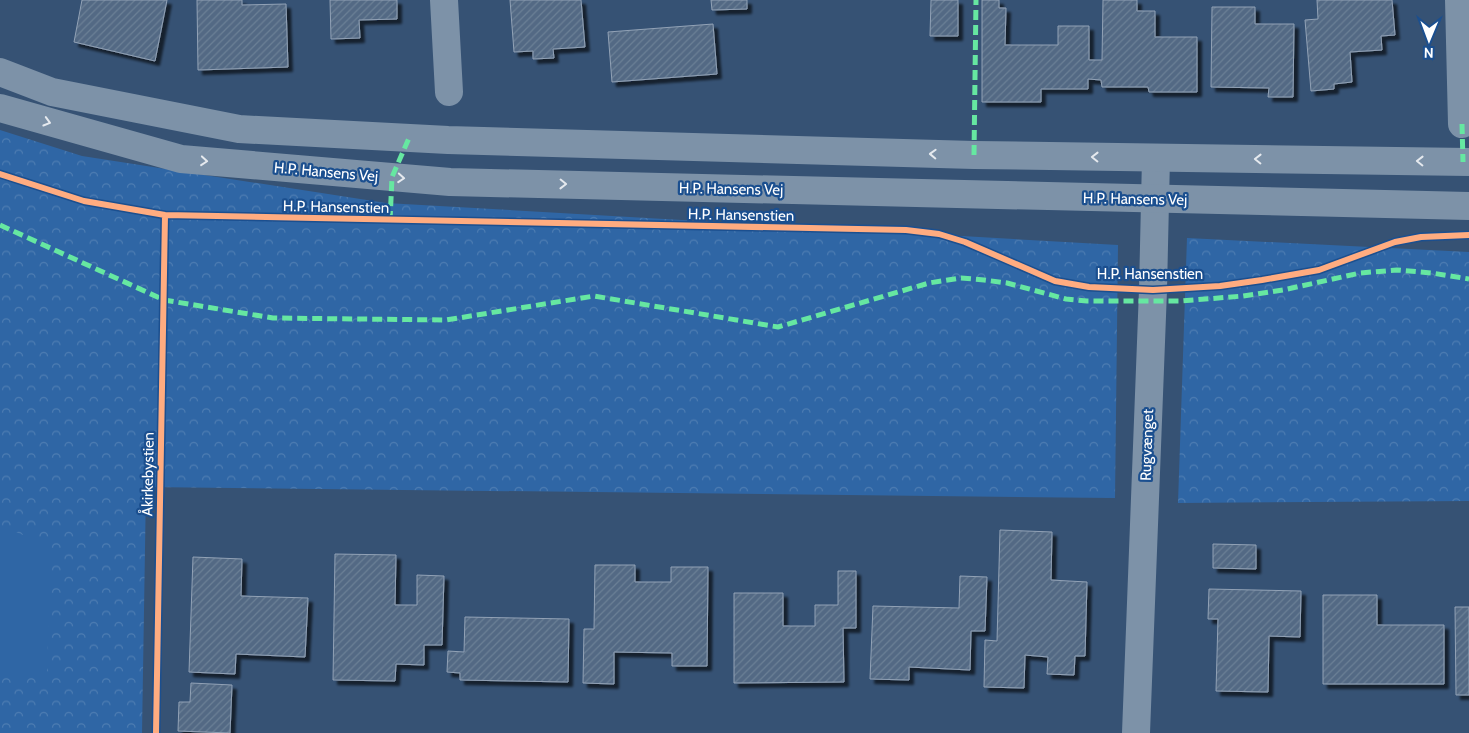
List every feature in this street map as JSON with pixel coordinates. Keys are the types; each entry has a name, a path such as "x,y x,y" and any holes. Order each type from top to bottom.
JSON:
{"street":[{"path":"444,0 449,92"},
{"path":"1459,0 1462,124"},
{"path":"0,72 52,92 239,129 458,141 974,155 1469,162"},
{"name":"H.P. Hansens Vej","path":"0,108 181,159 450,182 1469,206"},
{"name":"Rugvænget","path":"1136,733 1156,158"}],"green space":[{"path":"0,130 82,156 386,203 1118,245 1115,498 146,487 142,733 0,733 0,677 47,677 50,547 0,525"},
{"path":"1187,238 1469,252 1469,501 1178,503"},
{"path":"0,441 142,733 0,733"}],"building":[{"path":"82,0 167,0 155,61 74,42"},
{"path":"197,0 242,0 242,5 286,4 288,67 198,70"},
{"path":"330,0 397,0 397,19 359,20 360,38 331,39"},
{"path":"510,0 581,0 585,47 553,49 554,58 533,59 533,51 514,52"},
{"path":"711,0 747,0 747,9 712,10"},
{"path":"931,0 958,0 958,36 930,36"},
{"path":"982,0 999,0 999,8 1006,8 1005,45 1058,45 1058,26 1089,26 1089,60 1102,60 1103,0 1137,0 1137,11 1155,11 1155,37 1197,37 1197,92 1149,92 1148,87 1102,87 1101,80 1088,79 1088,89 1041,89 1041,102 982,102"},
{"path":"1317,0 1392,0 1395,35 1381,36 1382,50 1350,52 1352,82 1334,84 1334,89 1311,91 1305,20 1318,19"},
{"path":"1212,7 1255,7 1255,24 1294,24 1293,97 1268,97 1269,88 1211,87"},
{"path":"713,24 717,74 612,82 608,32"},
{"path":"1000,530 1052,532 1051,580 1087,582 1085,656 1075,656 1074,675 1047,674 1048,657 1025,655 1024,688 984,687 985,640 997,641"},
{"path":"1213,544 1256,545 1256,569 1213,568"},
{"path":"335,554 396,555 395,605 417,605 417,575 444,576 442,645 424,645 424,665 396,664 395,681 333,680"},
{"path":"193,557 242,559 241,596 308,598 305,657 236,654 235,674 189,672"},
{"path":"595,565 635,565 635,582 671,582 671,567 708,567 707,666 672,666 672,653 614,652 614,684 583,683 584,629 594,629"},
{"path":"838,571 856,571 856,628 843,628 844,682 734,683 734,593 783,593 783,626 815,626 815,605 838,605"},
{"path":"960,576 987,577 985,631 971,631 970,670 909,667 909,680 870,679 873,606 959,608"},
{"path":"1209,589 1301,591 1300,637 1269,636 1268,692 1216,691 1218,619 1208,619"},
{"path":"1323,595 1377,595 1377,625 1444,625 1444,684 1323,684"},
{"path":"1455,607 1469,607 1469,695 1456,695"},
{"path":"465,617 569,619 568,682 460,680 460,673 447,672 448,651 464,652"},
{"path":"191,683 232,685 230,733 178,731 179,702 190,702"}],"marked path":[{"path":"974,155 976,0"},
{"path":"1462,124 1463,162"},
{"path":"390,221 392,177 409,138"},
{"path":"0,225 164,300 273,318 446,320 594,296 778,327 929,283 961,278 1007,283 1066,299 1087,301 1181,301 1243,296 1283,290 1360,273 1397,270 1469,279"}],"cycle path":[{"name":"H.P. Hansenstien","path":"0,174 84,201 165,215 906,230 939,234 965,242 1055,281 1089,287 1153,290 1220,286 1262,280 1319,270 1395,242 1421,237 1469,235"},
{"name":"Åkirkebystien","path":"156,733 165,215"}]}
